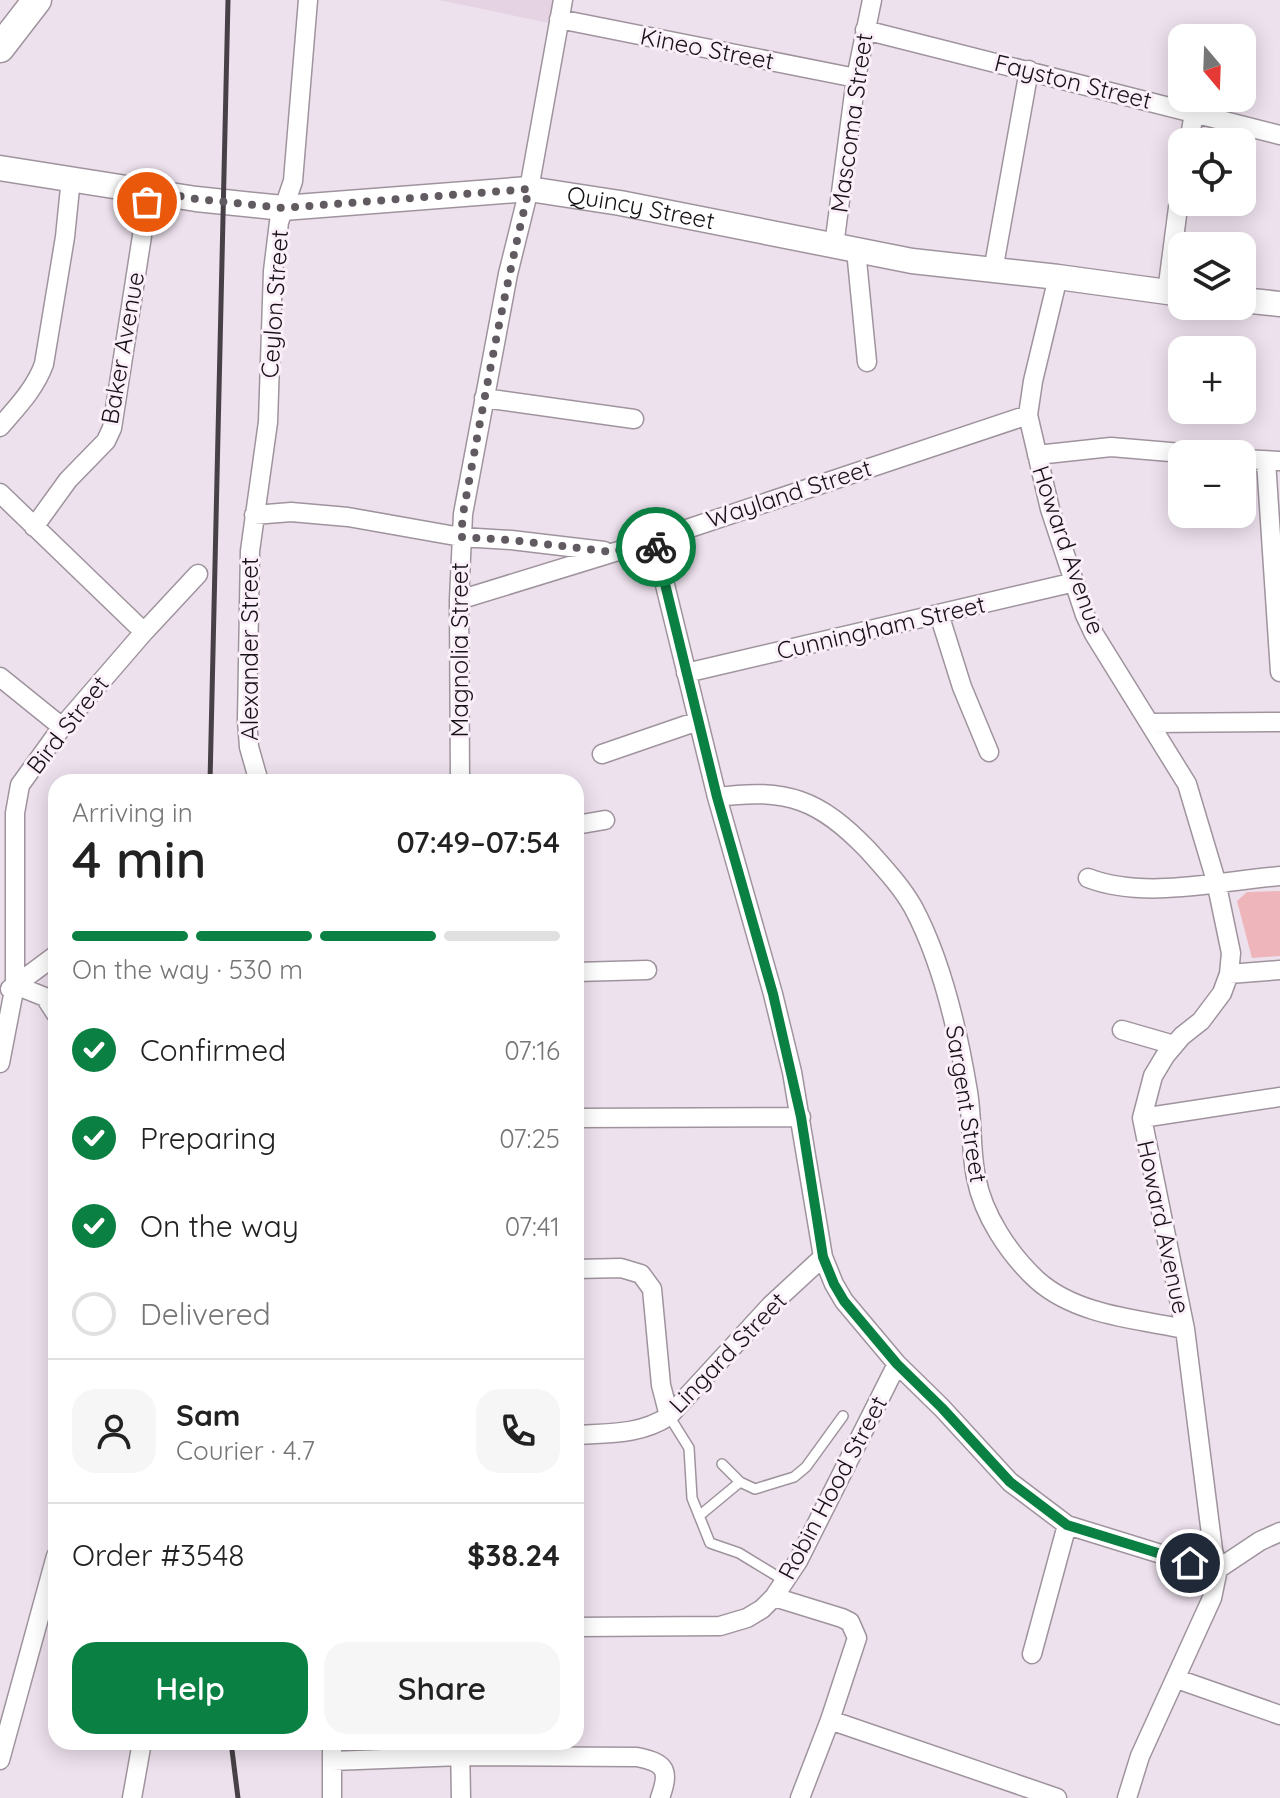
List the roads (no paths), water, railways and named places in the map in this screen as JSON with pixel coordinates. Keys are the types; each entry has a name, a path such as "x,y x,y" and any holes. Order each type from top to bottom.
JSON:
{"main road":[{"path":"0,48 37,0"},
{"name":"Quincy Street","path":"0,168 196,199 283,208 529,189 620,203 912,261 1168,292"},
{"path":"1256,301 1280,304"}],"street":[{"name":"Ceylon Street","path":"254,515 268,422 273,271 283,208 293,181 308,0"},
{"name":"Mascoma Street","path":"867,362 845,248 856,78 872,0"},
{"name":"Kineo Street","path":"561,9 856,78"},
{"name":"Magnolia Street","path":"460,774 459,600 463,514 508,274 529,189 561,9"},
{"name":"Fayston Street","path":"865,30 1280,135"},
{"path":"993,271 1029,70"},
{"path":"1191,128 1194,113"},
{"path":"0,427 26,398 44,364 65,237 71,178"},
{"name":"Baker Avenue","path":"34,527 68,480 106,441 112,428 149,191"},
{"name":"Howard Avenue","path":"1058,277 1028,415 1050,509 1094,634 1187,784 1216,881 1231,953 1229,974 1215,1005 1174,1045 1153,1076 1142,1118 1185,1329 1218,1569 1212,1598 1140,1756 1127,1798"},
{"path":"484,398 634,419"},
{"name":"Wayland Street","path":"459,600 654,540 1028,415"},
{"path":"1037,455 1111,447 1168,452"},
{"path":"1273,461 1280,672"},
{"path":"0,493 144,632"},
{"path":"254,515 291,512 348,517 461,537 612,552"},
{"name":"Alexander Street","path":"254,515 246,646 249,747 257,774"},
{"path":"654,540 717,797 773,994 801,1117 823,1257 844,1301 897,1364 1010,1482 1067,1525 1218,1569 1260,1541 1280,1532"},
{"name":"Bird Street","path":"0,1063 15,985 8,896 15,802 20,785 62,727 198,574"},
{"name":"Cunningham Street","path":"686,673 1075,582"},
{"path":"939,614 962,687 989,752"},
{"path":"0,677 62,727"},
{"path":"602,754 698,721"},
{"path":"1150,723 1280,722"},
{"name":"Sargent Street","path":"717,797 775,793 804,802 842,823 889,873 911,904 925,932 955,1027 968,1089 975,1176 997,1229 1019,1260 1039,1281 1079,1305 1185,1329"},
{"path":"584,824 605,820"},
{"path":"1088,878 1105,885 1138,888 1280,876"},
{"path":"0,997 48,961"},
{"path":"584,972 647,970"},
{"path":"1229,974 1280,970"},
{"path":"15,985 45,997 48,1002"},
{"path":"1122,1030 1174,1045"},
{"path":"1142,1118 1280,1097"},
{"path":"584,1118 801,1117"},
{"name":"Lingard Street","path":"584,1434 636,1431 669,1416 771,1305 823,1257"},
{"path":"584,1269 621,1268 641,1274 652,1289 661,1385 669,1416"},
{"name":"Robin Hood Street","path":"584,1627 720,1626 747,1618 774,1597 818,1524 897,1364"},
{"path":"1032,1654 1067,1525"},
{"path":"0,1760 48,1585"},
{"path":"774,1597 842,1618 855,1629 857,1638 800,1798"},
{"path":"1177,1679 1280,1715"},
{"path":"830,1720 1057,1798"},
{"path":"132,1798 141,1750"},
{"path":"332,1750 332,1798"},
{"path":"332,1761 449,1750"},
{"path":"460,1750 461,1798"},
{"path":"482,1750 637,1757 656,1761 664,1768 667,1780 660,1798"}],"lane":[{"path":"669,1416 689,1448 692,1498 710,1543 739,1553 785,1581"},
{"path":"722,1464 740,1482 755,1489 794,1477 806,1467 843,1416"},
{"path":"699,1516 740,1482"}],"railway":[{"path":"210,774 228,0"},
{"path":"232,1750 238,1798"}]}
